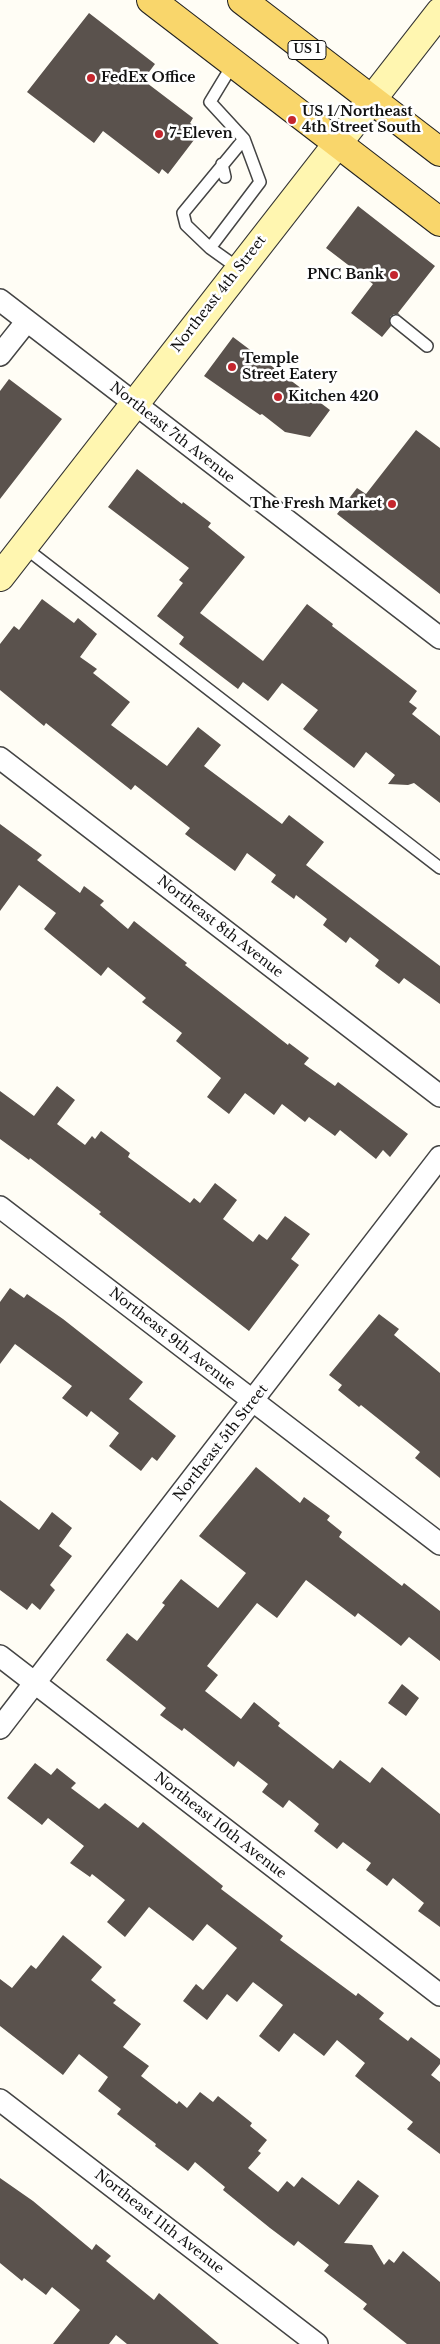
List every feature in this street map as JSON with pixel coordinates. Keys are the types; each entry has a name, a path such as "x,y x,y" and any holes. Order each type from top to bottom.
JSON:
{"main road":[{"path":"151,0 440,222"},
{"name":"US 1","path":"242,0 440,152"}],"street":[{"name":"Northeast 4th Street","path":"0,577 238,268 440,12"},
{"name":"Northeast 7th Avenue","path":"0,300 440,638"},
{"path":"0,355 27,321"},
{"name":"Northeast 8th Avenue","path":"0,758 440,1096"},
{"name":"Northeast 5th Street","path":"0,1728 254,1402 440,1158"},
{"name":"Northeast 9th Avenue","path":"0,1207 440,1544"},
{"name":"Northeast 10th Avenue","path":"0,1656 440,1995"},
{"name":"Northeast 11th Avenue","path":"0,2100 317,2344"}],"lane":[{"path":"210,248 235,210 260,182 244,139 210,102 233,64"},
{"path":"238,268 210,248 186,225 183,213 244,139"},
{"path":"222,164 226,177"},
{"path":"396,321 428,346"},
{"path":"23,547 440,868"}],"building":[{"name":"FedEx Office","path":"89,13 155,64 143,80 193,118 190,123 196,127 192,132 197,136 168,174 162,169 159,174 103,131 94,143 27,92"},
{"name":"PNC Bank","path":"358,206 435,266 398,313 400,315 394,314 390,317 391,326 382,337 351,313 373,284 326,248"},
{"name":"Kitchen 420","path":"233,337 330,410 310,437 285,432 262,414 260,415 204,376"},
{"path":"9,379 62,419 0,499 0,391"},
{"name":"The Fresh Market","path":"416,430 440,448 440,594 337,514 357,488 366,494"},
{"path":"137,469 182,504 183,502 211,523 208,527 245,557 200,613 263,661 307,604 333,624 332,626 417,691 409,702 417,708 412,714 440,736 440,803 414,783 408,785 388,784 395,775 366,752 354,768 303,729 318,710 282,683 268,701 243,682 238,689 179,644 184,637 157,616 183,583 179,580 189,568 108,507"},
{"path":"42,599 74,623 78,618 97,634 80,657 97,669 93,673 130,702 111,725 167,766 198,727 221,745 204,766 282,824 289,815 324,842 306,865 440,966 440,1004 404,978 399,984 375,966 379,960 350,937 346,943 323,925 327,919 296,895 294,899 271,882 276,875 247,853 235,871 185,834 190,828 135,785 131,790 46,723 44,726 0,690 0,644 14,626 19,630"},
{"path":"0,824 42,855 37,860 80,893 84,886 104,901 100,905 128,929 134,921 187,963 185,965 288,1045 289,1043 309,1058 304,1064 335,1086 338,1082 408,1134 390,1157 383,1150 376,1159 340,1130 335,1136 309,1117 305,1122 282,1104 274,1115 245,1093 229,1114 207,1097 221,1078 176,1041 182,1033 142,1002 146,998 108,967 101,976 44,929 56,913 19,885 0,911"},
{"path":"57,1086 75,1100 57,1124 85,1145 92,1136 95,1139 101,1131 130,1153 128,1157 190,1203 194,1198 200,1203 215,1183 237,1200 223,1219 253,1242 259,1234 267,1240 285,1216 310,1234 291,1259 299,1265 249,1331 99,1214 101,1212 30,1158 29,1160 0,1139 0,1091 34,1116"},
{"path":"10,1288 24,1298 27,1294 63,1319 143,1382 129,1399 176,1436 157,1461 152,1457 141,1471 109,1446 119,1433 91,1411 87,1417 62,1398 72,1386 15,1344 0,1364 0,1302"},
{"path":"379,1314 399,1329 394,1335 440,1373 440,1478 415,1458 420,1452 361,1405 359,1407 338,1390 342,1385 329,1375"},
{"path":"256,1467 300,1503 304,1497 330,1516 327,1520 342,1532 339,1537 402,1586 404,1583 440,1611 440,1661 409,1637 401,1646 358,1613 355,1617 306,1580 277,1618 257,1603 207,1666 218,1675 205,1691 241,1719 254,1702 280,1723 278,1726 333,1769 340,1760 370,1783 382,1767 440,1814 440,1927 418,1911 424,1903 393,1878 387,1886 366,1870 371,1863 343,1842 337,1849 314,1831 319,1824 289,1800 283,1808 262,1792 268,1784 238,1761 234,1767 184,1728 182,1731 160,1715 166,1708 106,1660 127,1633 137,1641 165,1605 162,1603 181,1579 218,1608 246,1573 199,1536"},
{"path":"0,1500 39,1530 52,1512 72,1528 59,1546 72,1556 50,1585 55,1590 40,1610 32,1603 27,1610 0,1590"},
{"path":"402,1684 419,1698 406,1716 388,1703"},
{"path":"35,1763 51,1775 57,1768 76,1783 71,1788 99,1809 105,1803 138,1828 143,1822 223,1886 221,1889 283,1936 280,1940 356,1996 358,1993 384,2013 379,2019 408,2041 411,2037 440,2059 440,2064 431,2075 440,2082 440,2154 407,2129 413,2122 355,2076 365,2063 337,2040 324,2056 294,2033 279,2052 259,2036 283,2005 253,1982 237,2002 227,1994 207,2020 183,2001 196,1984 203,1990 237,1948 207,1924 193,1941 149,1907 125,1937 107,1922 125,1900 92,1874 90,1877 70,1863 84,1846 48,1818 42,1825 7,1798"},
{"path":"63,1935 102,1967 91,1980 116,2000 113,2003 141,2024 123,2047 149,2066 141,2076 177,2104 179,2101 187,2108 200,2092 213,2102 218,2096 252,2123 250,2126 267,2140 258,2151 261,2153 248,2168 278,2192 287,2181 294,2187 302,2177 339,2205 358,2180 379,2196 344,2243 372,2245 384,2265 389,2259 394,2263 403,2251 440,2282 440,2344 407,2344 363,2309 367,2304 324,2271 329,2265 298,2241 294,2246 270,2228 223,2190 225,2187 195,2162 188,2171 155,2146 156,2144 117,2114 121,2109 98,2091 108,2077 79,2054 63,2075 0,2026 0,1979 12,1988 31,1965 36,1969"},
{"path":"0,2178 33,2201 92,2250 96,2244 111,2256 106,2261 154,2300 159,2293 219,2344 127,2344 116,2335 109,2344 53,2344 80,2310 52,2287 46,2295 24,2278 22,2281 0,2263"}],"place":[{"name":"FedEx Office","path":"91,78"},
{"name":"US 1/Northeast 4th Street South","path":"292,120"},
{"name":"7-Eleven","path":"159,134"},
{"name":"PNC Bank","path":"394,275"},
{"name":"Temple Street Eatery","path":"232,367"},
{"name":"Kitchen 420","path":"278,397"},
{"name":"The Fresh Market","path":"392,504"}]}
